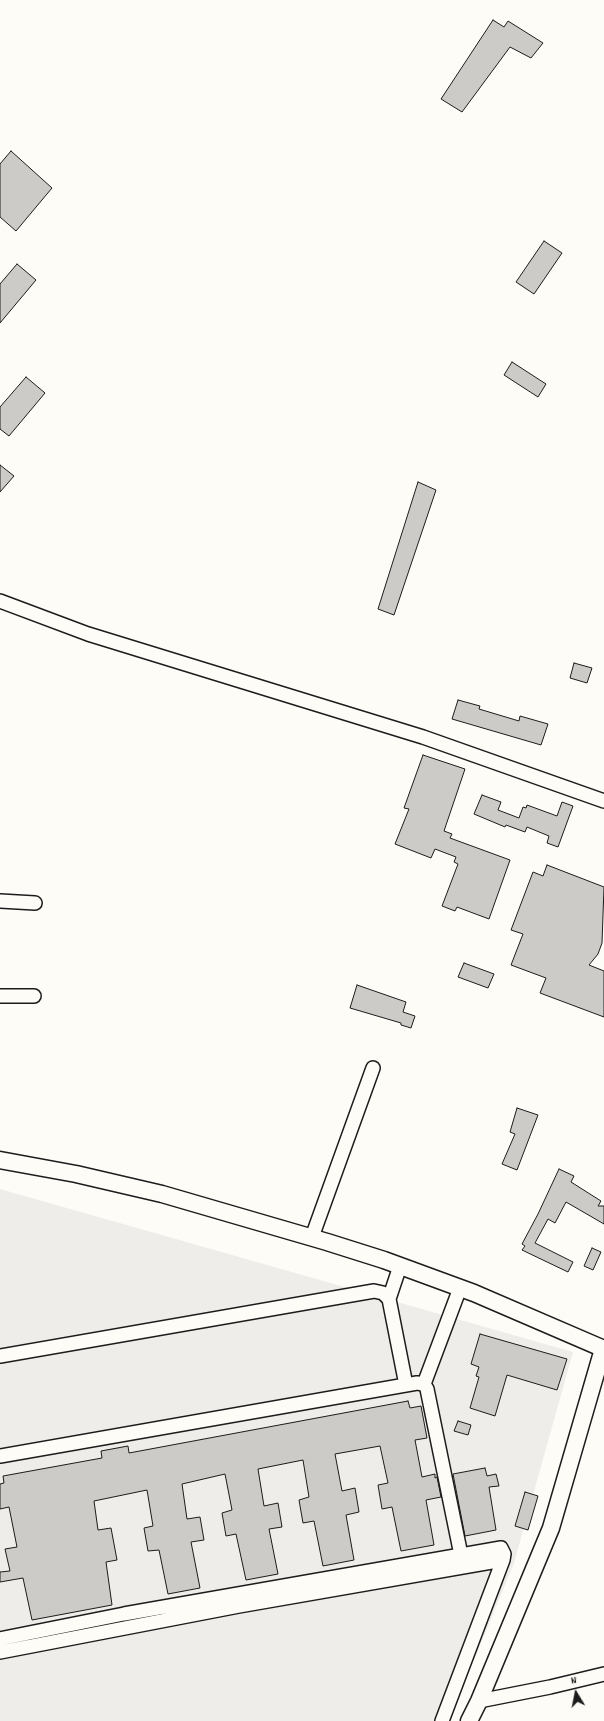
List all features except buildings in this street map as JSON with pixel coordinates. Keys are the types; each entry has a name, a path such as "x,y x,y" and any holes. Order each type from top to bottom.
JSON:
{"main road":[{"path":"0,1160 76,1174 162,1194 312,1237 399,1271 459,1292 604,1349 557,1511 479,1701 468,1721"}],"street":[{"path":"0,601 88,634 423,737 604,801"},
{"path":"0,901 35,903"},
{"path":"0,996 34,996"},
{"path":"312,1237 373,1068"},
{"path":"388,1299 399,1271"},
{"path":"0,1356 374,1291 383,1293 388,1299 406,1385"},
{"path":"424,1384 459,1292"},
{"path":"0,1456 416,1383 424,1384"},
{"path":"424,1384 427,1389 461,1555"},
{"path":"0,1652 373,1576 461,1555 502,1554"},
{"path":"0,1639 124,1614 373,1576 502,1554"},
{"path":"442,1721 502,1554"},
{"path":"479,1701 550,1687 604,1674"}],"shaded area":[{"path":"0,1189 573,1352 514,1563 449,1721 0,1721"}]}
